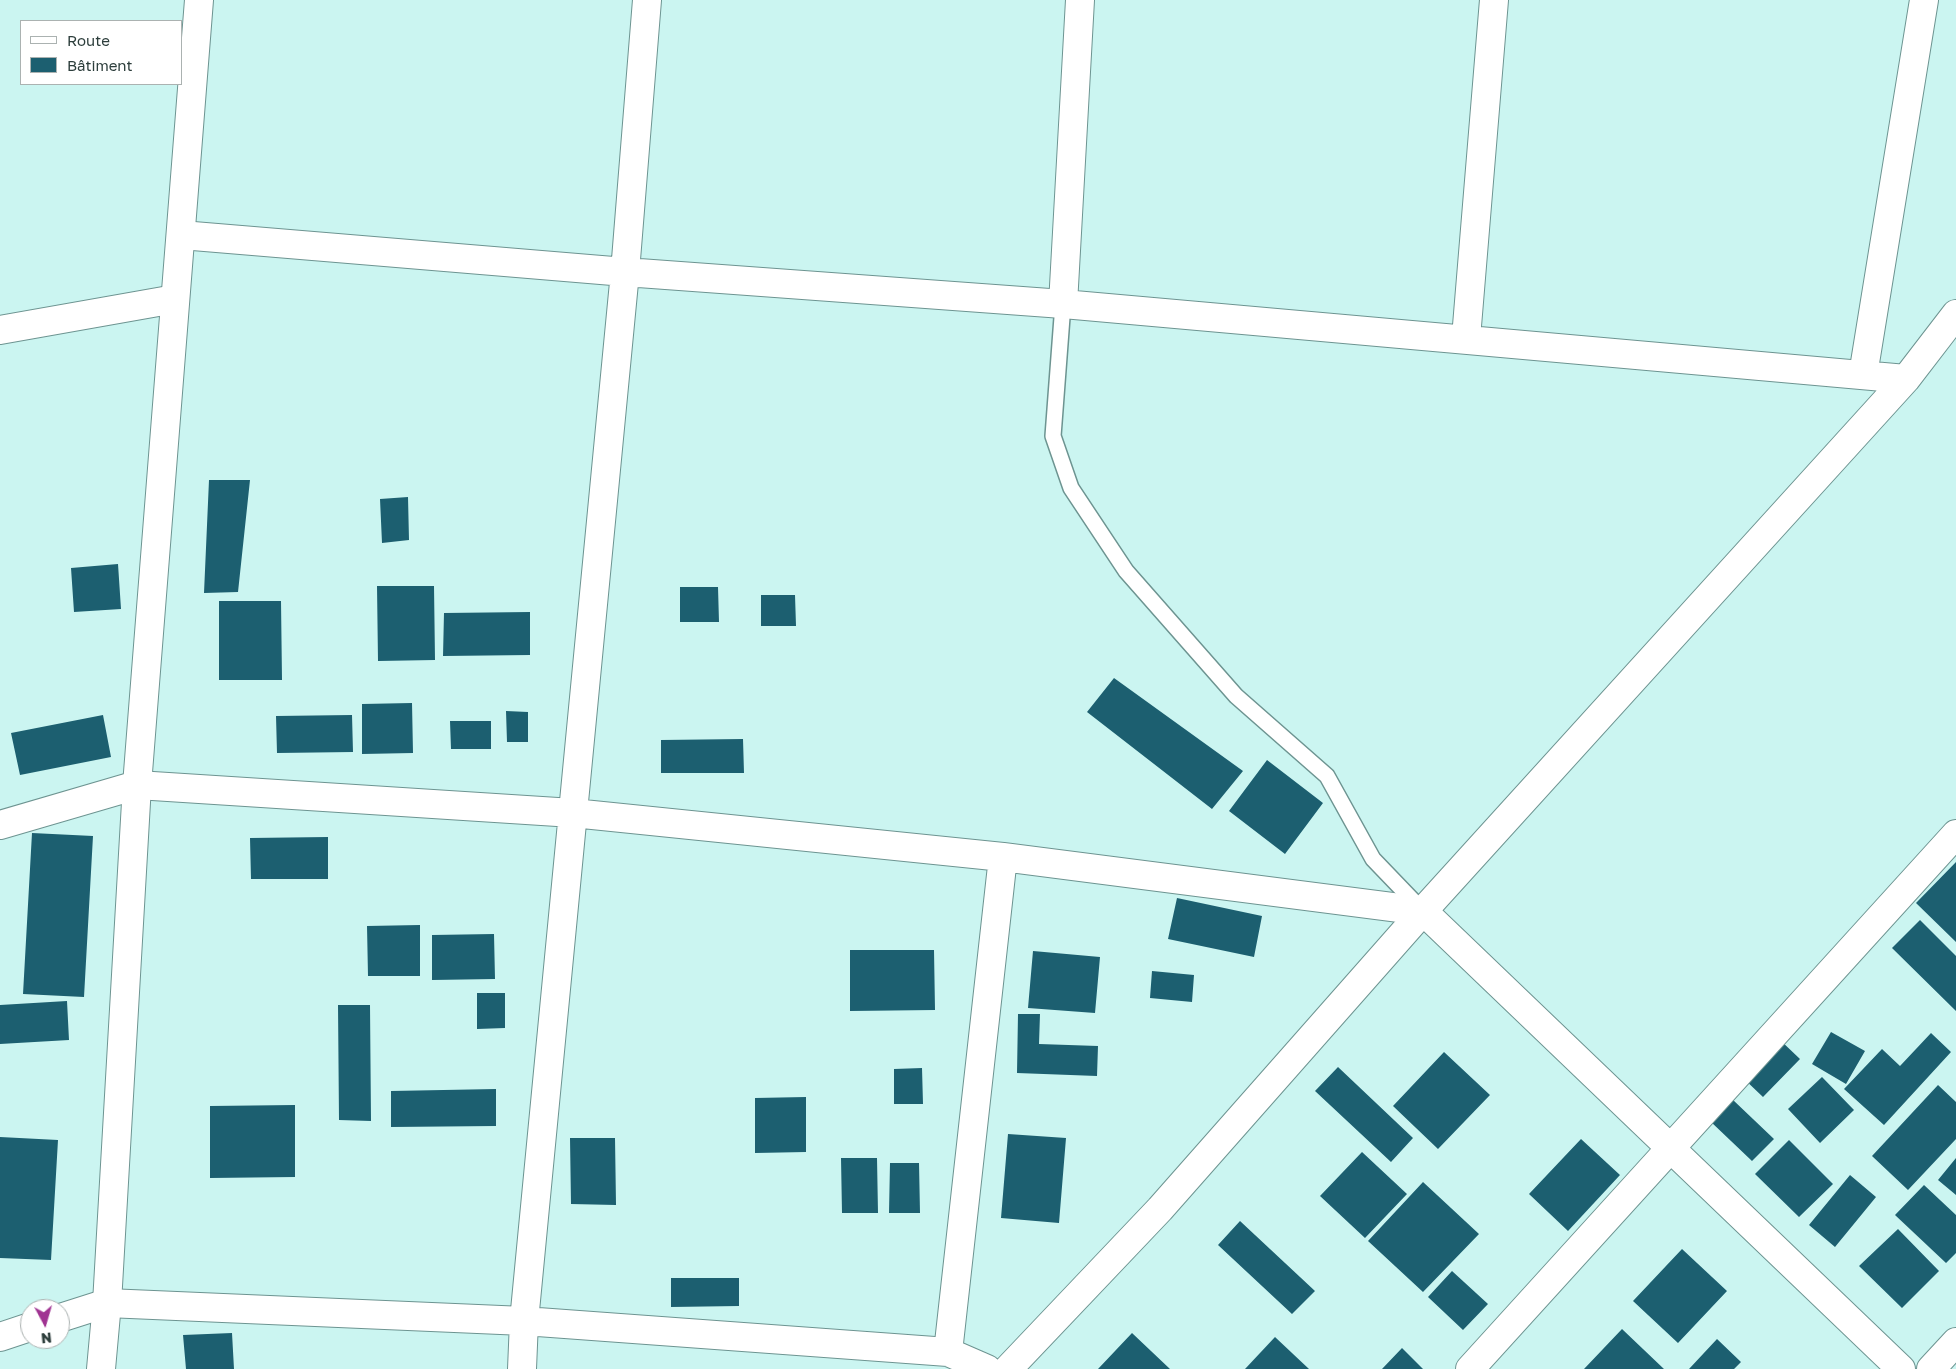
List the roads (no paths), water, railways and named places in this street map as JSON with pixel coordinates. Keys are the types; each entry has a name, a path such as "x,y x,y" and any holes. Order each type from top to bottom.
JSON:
{"street":[{"path":"101,1369 107,1302 137,784 199,0"},
{"path":"522,1369 524,1321 625,272 647,0"},
{"path":"1063,304 1080,0"},
{"path":"1466,338 1494,0"},
{"path":"1863,375 1924,0"},
{"path":"181,235 625,272 1063,304 1466,338 1906,379"},
{"path":"0,330 175,299"},
{"path":"1008,1369 1160,1209 1423,911 1906,379 1956,314"},
{"path":"0,825 137,784 573,813 1003,857 1423,911 1901,1369"},
{"path":"1470,1369 1956,834"},
{"path":"948,1352 1003,857"},
{"path":"70,1315 107,1302 524,1321 948,1352 988,1369"},
{"path":"0,1336 20,1330"},
{"path":"1931,1369 1956,1342"}],"lane":[{"path":"1063,304 1053,436 1070,488 1126,571 1236,696 1327,776 1373,859 1423,911"}]}
